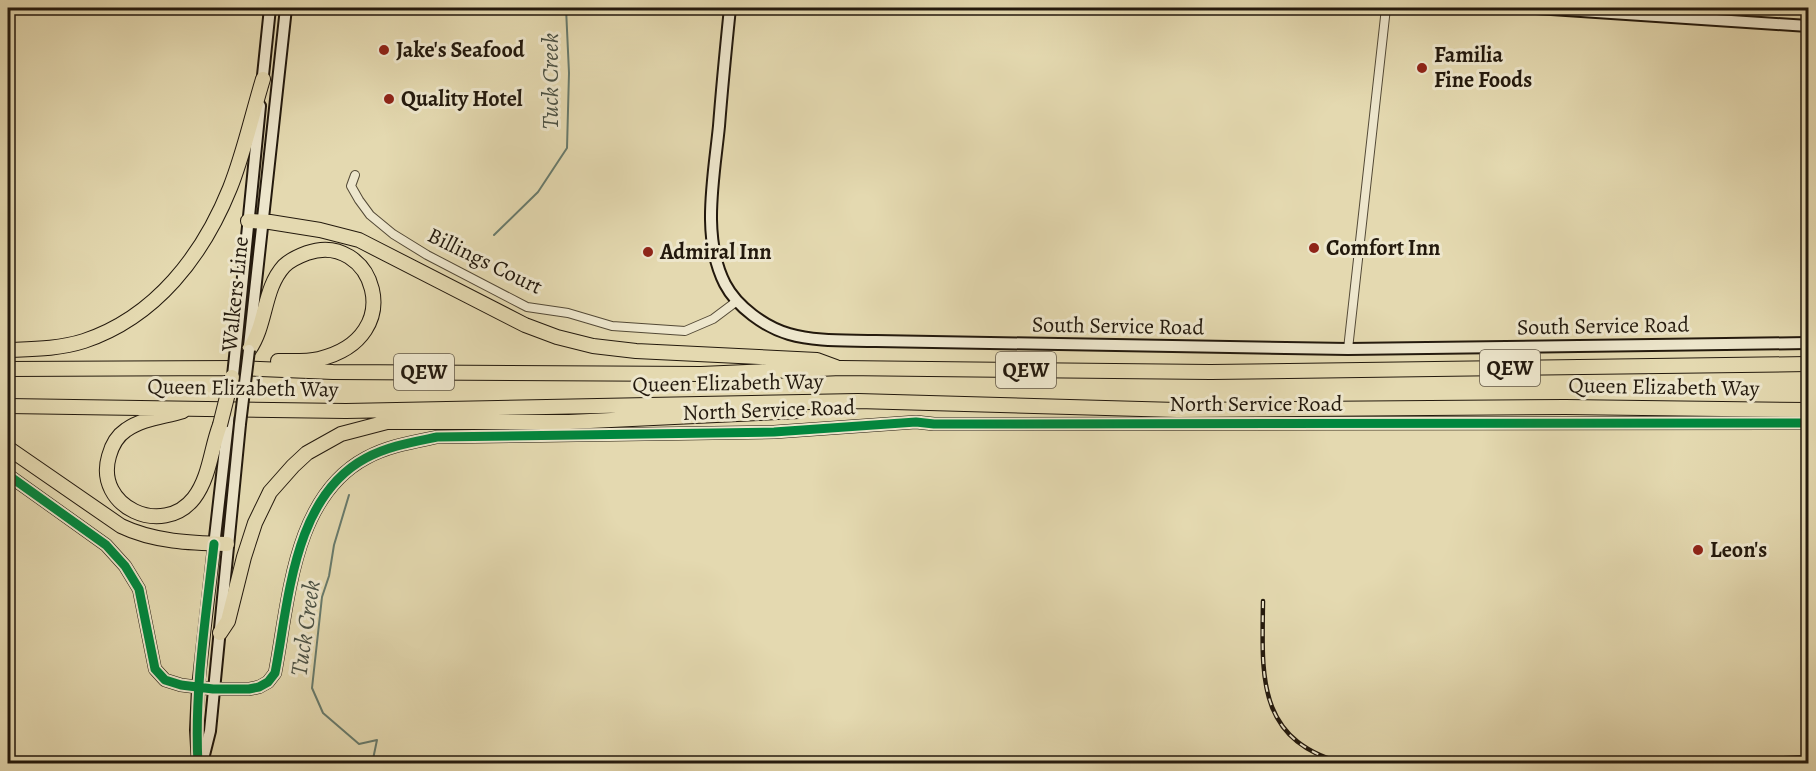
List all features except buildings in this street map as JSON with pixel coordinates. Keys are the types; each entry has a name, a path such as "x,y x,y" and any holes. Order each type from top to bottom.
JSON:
{"highway":[{"path":"8,350 39,349 83,341 128,320 169,287 205,240 222,207 231,186 263,79"},
{"path":"248,221 320,230 359,240 525,325 556,337 593,346 636,351 817,360 841,368"},
{"path":"242,348 258,337 271,288 284,266 292,259 312,251 323,250 346,255 362,267 372,287 374,310 367,328 352,344 319,359 261,361 234,372 225,419 207,471 194,499 183,507 160,516 145,516 124,506 112,492 107,478 107,463 118,436 136,424 188,410 346,411"},
{"name":"Queen Elizabeth Way","path":"8,369 689,374 841,368 1177,372 1809,364"},
{"path":"220,633 228,621 255,523 270,492 307,453 341,434 387,422 569,422 834,410 858,401"},
{"name":"Queen Elizabeth Way","path":"8,406 346,411 858,401 1177,410 1553,407 1809,410"},
{"path":"8,448 121,526 135,533 159,539 221,544"}],"street":[{"name":"Walkers Line","path":"200,764 196,730 198,687 240,424 248,221 270,8"},
{"name":"Walkers Line","path":"234,372 242,348 262,222 286,8"},
{"name":"South Service Road","path":"730,8 712,189 713,251 725,285 737,302 778,330 791,335 832,340 1348,349 1809,343"},
{"path":"1348,349 1386,8"},
{"path":"1536,8 1809,26"},
{"name":"Billings Court","path":"355,175 351,186 359,200 370,215 393,234 427,255 528,307 568,313 612,326 685,331 713,319 737,302"},
{"name":"Walkers Line","path":"200,764 210,731 220,633 225,419"},
{"name":"North Service Road","path":"8,476 106,545 125,566 139,589 155,669 165,680 181,685 213,689 249,689 268,682 275,673 296,559 308,525 322,498 346,471 367,457 395,446 436,437 774,432 916,422 934,424 1809,423"}],"waterway":[{"name":"Tuck Creek","path":"494,235 538,192 567,148 569,73 566,8"},
{"name":"Tuck Creek","path":"349,495 322,597 312,688 323,713 359,744 377,740 372,764"}],"railway":[{"path":"1263,601 1265,680 1270,703 1280,723 1295,740 1317,754 1347,764"},
{"path":"1666,764 1808,757"}],"cycle path":[{"path":"8,475 106,545 125,566 139,589 155,669 165,680 181,685 213,689 249,689 268,682 275,673 298,553 309,524 323,498 342,475 366,458 392,447 437,437 774,432 916,422 934,424 1808,423"},
{"path":"198,764 199,681 214,544"}],"place":[{"name":"Jake's Seafood","path":"384,50"},
{"name":"Familia Fine Foods","path":"1422,68"},
{"name":"Quality Hotel","path":"389,99"},
{"name":"Comfort Inn","path":"1314,248"},
{"name":"Admiral Inn","path":"648,252"},
{"name":"Leon's","path":"1698,550"}]}
